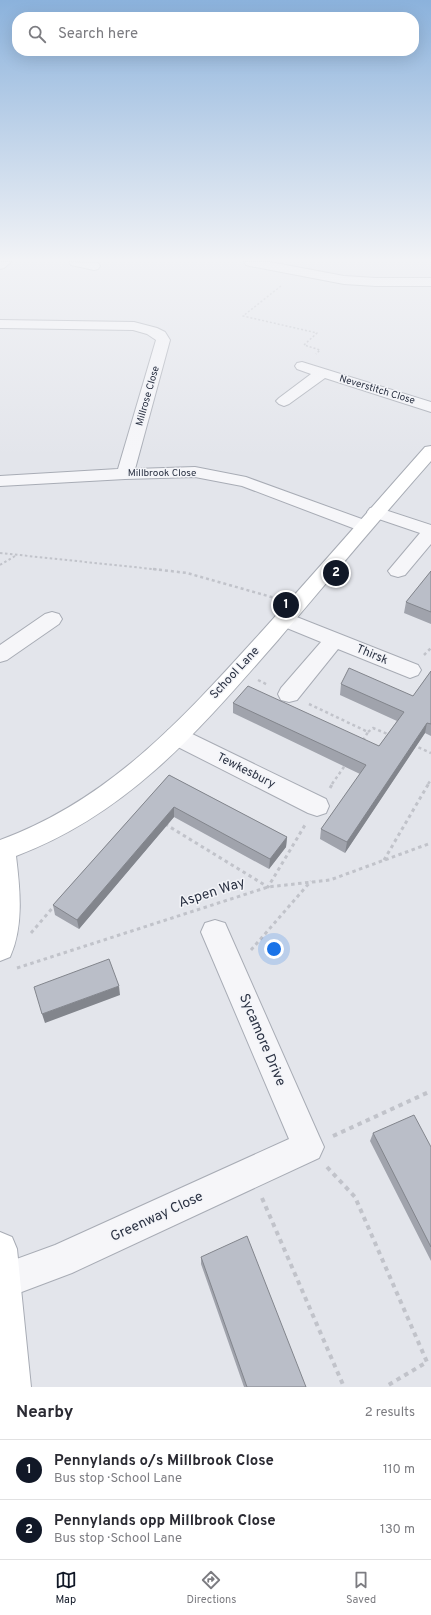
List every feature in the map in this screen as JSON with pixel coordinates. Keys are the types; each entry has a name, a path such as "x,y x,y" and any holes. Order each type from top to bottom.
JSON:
{"street":[{"name":"Millrose Close","path":"125,474 163,340 160,335 143,328 135,327"},
{"name":"Neverstitch Close","path":"302,366 431,406"},
{"path":"284,402 322,373"},
{"name":"School Lane","path":"0,948 6,910 6,880 1,851 40,834 93,805 147,765 238,671 431,451"},
{"name":"Millbrook Close","path":"0,481 125,474 195,472 246,482 370,519 431,532"},
{"path":"398,571 431,532"},
{"name":"Thirsk","path":"290,612 335,639 410,670"},
{"path":"0,655 52,619"},
{"path":"289,694 335,639"},
{"name":"Tewkesbury","path":"176,736 316,806"},
{"name":"Sycamore Drive","path":"215,932 308,1147"},
{"name":"Greenway Close","path":"1,1265 60,1262 308,1147"},
{"path":"1,1265 12,1387"}],"path":[{"path":"290,327 317,333 304,344 320,350 302,366"},
{"path":"0,553 15,556 187,572 290,612"},
{"path":"0,566 15,556"},
{"path":"238,671 368,732"},
{"path":"360,745 368,732 373,728 395,737"},
{"path":"409,744 431,753"},
{"path":"161,821 268,887 316,806 347,763"},
{"path":"384,860 431,780"},
{"name":"Aspen Way","path":"15,969 268,887 330,880 431,843"},
{"path":"232,971 311,881"},
{"path":"26,938 57,903"},
{"path":"385,1387 427,1362 355,1197 308,1147 431,1091"},
{"path":"252,1174 344,1387"}],"building":[{"path":"431,571 431,612 406,602"},
{"path":"349,668 413,696 431,671 431,724 427,723 347,842 321,829 366,765 233,703 248,686 379,746 404,712 341,684"},
{"path":"169,775 287,837 270,859 174,807 77,920 53,905"},
{"path":"109,959 119,986 42,1014 34,987"},
{"path":"414,1115 431,1147 431,1247 373,1133"},
{"path":"247,1236 306,1387 247,1387 201,1257"}],"place":[{"name":"Pennylands opp Millbrook Close","path":"336,573"},
{"name":"Pennylands o/s Millbrook Close","path":"286,605"}]}
